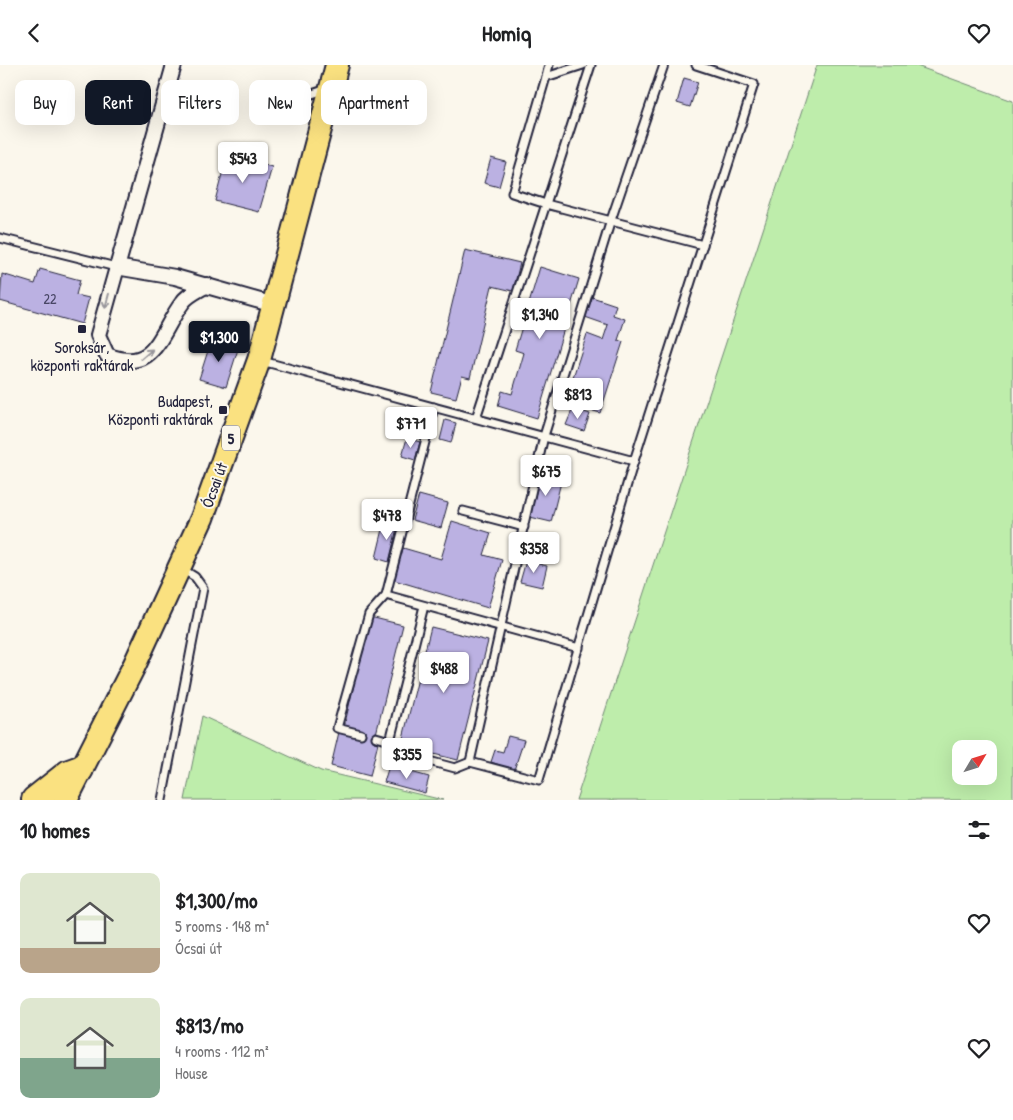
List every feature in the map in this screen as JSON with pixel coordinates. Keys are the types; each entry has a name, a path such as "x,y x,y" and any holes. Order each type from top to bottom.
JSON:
{"highway":[{"path":"35,800 69,773 80,769"}],"main road":[{"name":"Ócsai út","path":"334,80 337,65"},
{"name":"Ócsai út","path":"66,800 80,769 134,666 202,517 259,360 322,125"}],"street":[{"path":"174,65 98,335 107,355 120,361 139,361 152,351 183,301 207,285"},
{"path":"116,267 174,277 274,305"}],"lane":[{"path":"549,65 512,193 546,204 703,245"},
{"path":"546,77 583,65"},
{"path":"476,418 591,65"},
{"path":"470,762 544,436 611,220 664,65"},
{"path":"376,737 390,741 398,753 454,768 470,762 540,780 634,461 754,84 696,65"},
{"path":"0,238 116,267"},
{"path":"259,360 634,461"},
{"path":"361,734 337,728 369,614 386,595 434,407"},
{"path":"463,511 524,527"},
{"path":"162,800 202,589 196,577 179,568"},
{"path":"386,595 579,648"},
{"path":"390,741 424,606"}],"green space":[{"path":"817,65 914,65 1013,101 1013,800 576,800"},
{"path":"202,716 321,771 443,800 185,800"}],"building":[{"path":"684,78 698,82 690,107 677,103"},
{"path":"227,155 272,167 259,212 215,201"},
{"path":"491,158 506,162 499,187 484,183"},
{"path":"465,250 520,263 513,291 492,286 470,378 462,376 456,398 431,392"},
{"path":"540,267 579,279 537,418 498,406 502,391 512,394 524,353 515,350"},
{"path":"40,269 80,280 76,295 89,298 82,324 0,301 2,274 35,284"},
{"path":"592,297 616,305 613,315 625,319 618,340 623,342 600,413 565,402 587,334 603,340 608,325 585,317"},
{"path":"212,338 239,346 226,387 199,379"},
{"path":"573,408 590,414 584,431 566,425"},
{"path":"445,420 456,423 451,443 440,440"},
{"path":"407,438 420,442 415,460 402,456"},
{"path":"541,472 562,478 551,522 530,517"},
{"path":"419,495 448,503 441,528 412,520"},
{"path":"385,521 398,524 389,562 376,558"},
{"path":"452,521 491,533 484,555 502,560 488,608 394,580 403,548 441,559"},
{"path":"526,561 547,566 542,587 520,582"},
{"path":"370,617 403,625 374,742 378,743 370,776 331,766 339,732 344,727"},
{"path":"431,627 488,641 458,760 401,746"},
{"path":"508,736 524,740 514,770 491,762 495,750 503,752"},
{"path":"389,766 429,777 425,793 384,782"}],"place":[{"name":"Soroksár, központi raktárak","path":"82,329"},
{"name":"Budapest, Központi raktárak","path":"223,410"}]}
